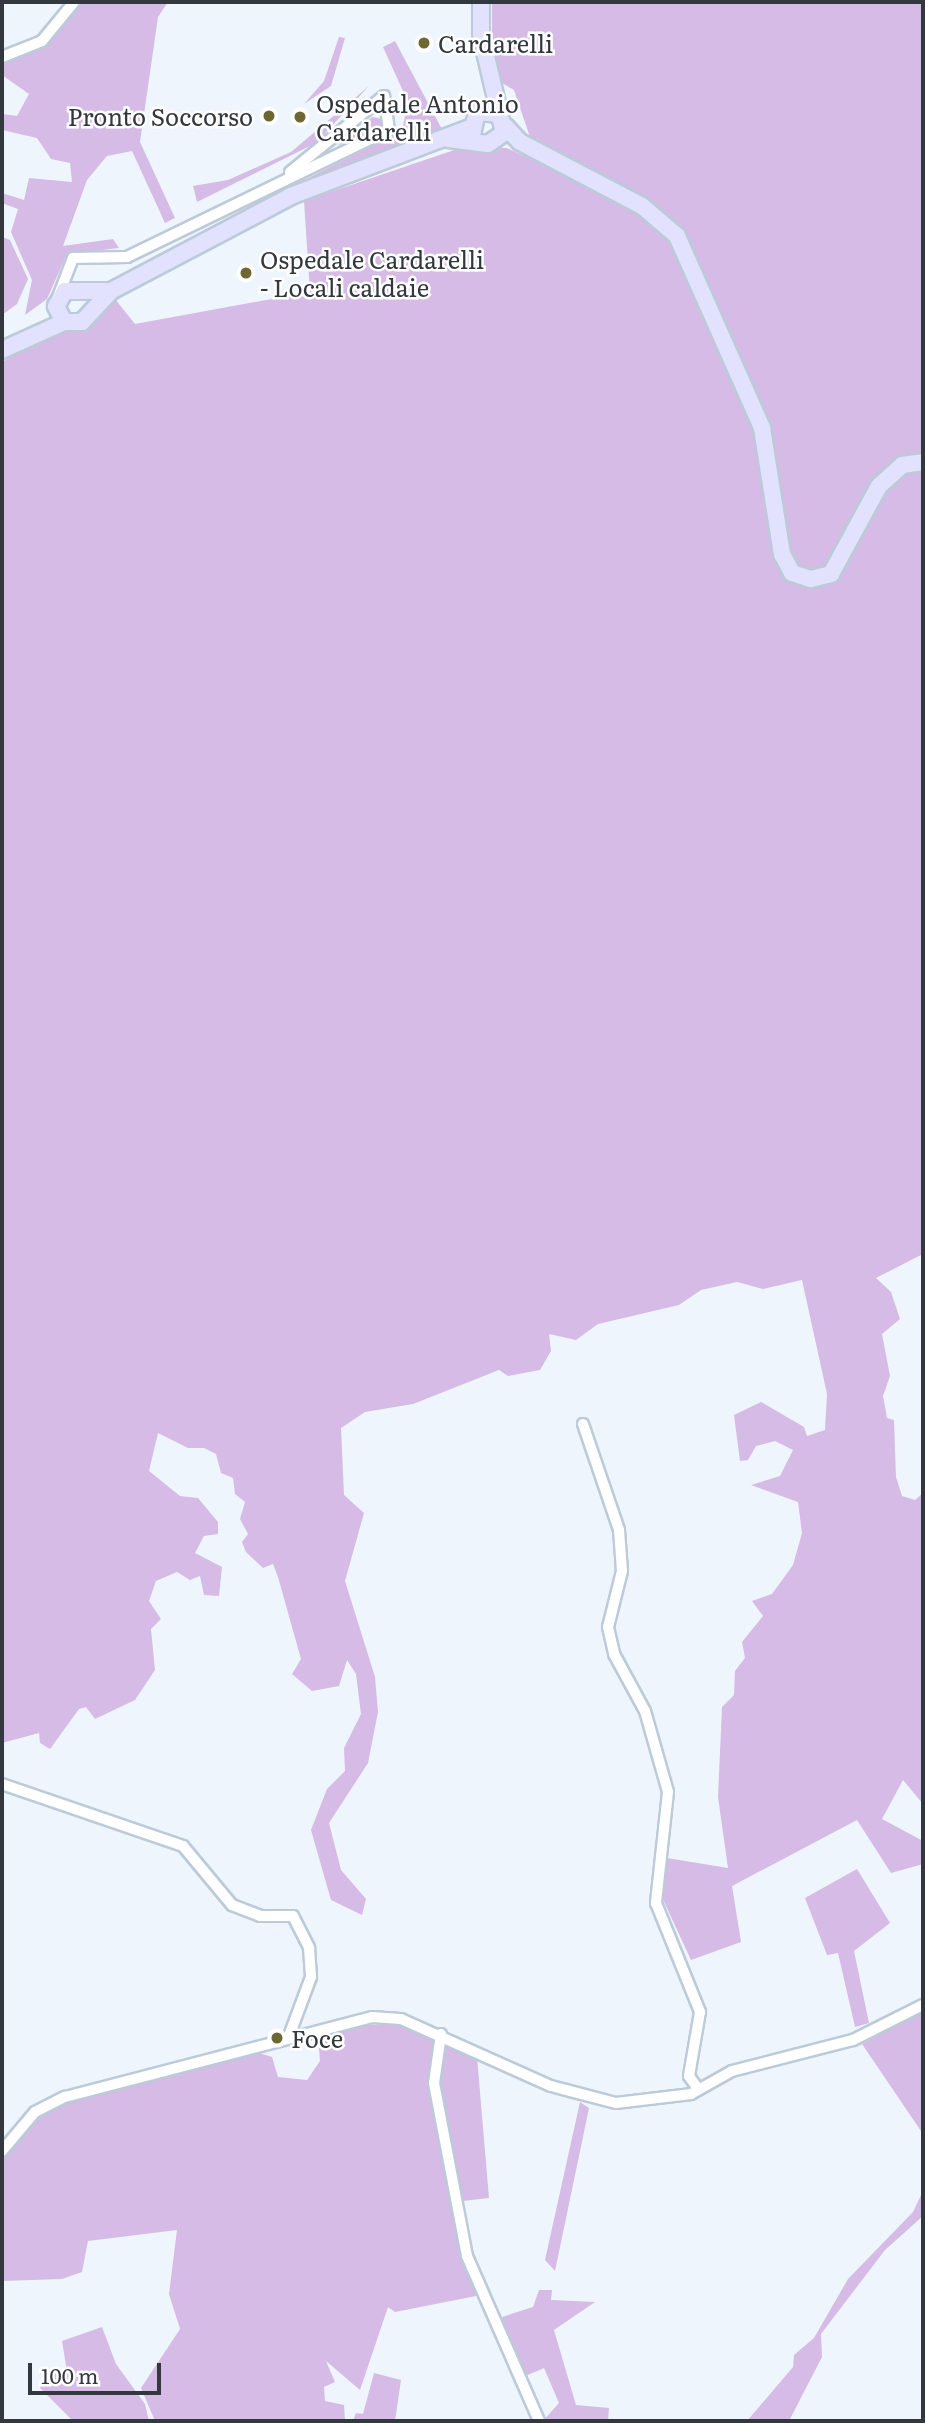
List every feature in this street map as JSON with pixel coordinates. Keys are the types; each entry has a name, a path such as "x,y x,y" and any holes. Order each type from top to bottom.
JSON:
{"main road":[{"path":"481,2 481,35 493,89 503,120 520,142 642,206 677,236 762,428 782,554 792,573 811,579 831,574 879,486 902,465 923,462"},
{"path":"2,350 32,333 59,311 85,297 111,291 291,196 448,139 470,128 493,89"},
{"path":"480,110 503,120"},
{"path":"488,143 503,120"},
{"path":"470,128 488,143"},
{"path":"448,139 488,143 520,142"},
{"path":"59,311 82,322 85,297"}],"street":[{"path":"2,57 42,41 74,2"},
{"path":"59,311 64,270 82,255 127,257 290,172 389,130 384,96 290,172"},
{"path":"64,270 85,297"},
{"path":"583,1424 619,1530 622,1571 607,1628 614,1654 645,1711 668,1792 656,1903 701,2012 688,2076 698,2090"},
{"path":"2,1784 183,1846 232,1905 260,1916 293,1916 309,1948 311,1978 288,2039"},
{"path":"2,2151 35,2112 65,2097 372,2017 441,2034 593,2102 652,2101 698,2090 732,2071 853,2040 923,2005"},
{"path":"441,2034 434,2083 467,2256 539,2421"}],"shaded area":[{"path":"78,2 168,2 158,17 140,142 175,218 165,223 132,151 107,156 87,180 63,246 113,239 119,248 67,254 47,299 25,315 32,280 11,232 18,209 2,203 2,193 24,200 29,178 72,182 70,163 51,159 37,138 2,130 2,114 17,116 29,94 2,75 2,62 44,43"},
{"path":"492,2 923,2 923,1254 876,1278 891,1292 900,1319 882,1334 890,1376 883,1396 887,1418 894,1420 896,1477 902,1496 915,1500 923,1493 923,1804 903,1780 882,1819 923,1841 923,1864 891,1873 857,1820 732,1886 741,1942 691,1960 659,1891 667,1858 728,1868 718,1797 722,1707 734,1695 735,1671 745,1658 742,1642 763,1616 752,1601 772,1594 793,1565 802,1533 798,1502 751,1485 780,1476 793,1450 775,1441 756,1446 748,1460 740,1461 734,1415 761,1402 804,1427 807,1436 825,1430 827,1394 802,1280 763,1289 737,1282 701,1290 679,1305 598,1324 576,1340 549,1334 551,1351 540,1370 508,1376 499,1370 413,1404 365,1412 341,1428 344,1495 364,1513 345,1581 375,1677 378,1712 368,1763 329,1823 341,1870 366,1899 362,1915 331,1900 311,1830 327,1789 345,1771 344,1748 361,1714 356,1674 347,1660 339,1686 312,1691 292,1674 301,1659 273,1564 263,1568 246,1552 242,1542 248,1534 240,1519 245,1502 235,1494 233,1478 221,1473 216,1454 204,1448 188,1448 158,1433 149,1471 180,1496 198,1498 218,1522 218,1534 204,1536 195,1553 222,1567 219,1596 204,1595 200,1576 190,1580 177,1572 156,1581 149,1601 161,1619 151,1629 155,1670 135,1700 95,1719 86,1707 79,1709 50,1749 40,1743 39,1733 2,1743 2,362 115,299 135,324 310,292 304,201 463,147 507,148 616,199 531,140 514,90 502,83 492,46"},
{"path":"339,37 345,38 331,86 304,104 324,81"},
{"path":"395,41 444,133 306,179 402,131 408,102 383,47"},
{"path":"369,86 316,143 197,202 193,186 228,180 291,152"},
{"path":"372,117 383,119 382,127 337,146"},
{"path":"2,237 10,240 28,279 17,304 2,315"},
{"path":"857,1869 890,1923 854,1951 869,2023 855,2027 838,1953 827,1955 805,1898"},
{"path":"923,2012 923,2134 862,2044"},
{"path":"365,2025 406,2025 434,2039 430,2086 476,2296 395,2312 388,2307 360,2390 326,2361 335,2382 324,2387 325,2401 344,2405 345,2421 155,2421 141,2388 180,2329 169,2294 177,2230 88,2241 82,2272 62,2279 2,2281 2,2159 25,2128 66,2101 256,2052 272,2057 278,2077 307,2080 320,2061 318,2036"},
{"path":"446,2045 477,2057 489,2198 463,2201 439,2084"},
{"path":"580,2102 589,2108 555,2271 545,2260"},
{"path":"923,2191 923,2216 885,2250 821,2334 822,2357 789,2421 747,2421 793,2367 794,2355 814,2338 848,2279 913,2212"},
{"path":"539,2290 552,2290 551,2300 595,2302 554,2330 576,2405 609,2408 608,2421 543,2421 559,2403 544,2368 523,2377 502,2317 533,2307"},
{"path":"102,2327 116,2364 145,2404 149,2421 73,2421 40,2388 44,2375 67,2372 62,2341"},
{"path":"374,2373 401,2380 395,2421 353,2421 356,2413 363,2414"}],"place":[{"name":"Cardarelli","path":"424,43"},
{"name":"Pronto Soccorso","path":"269,116"},
{"name":"Ospedale Antonio Cardarelli","path":"300,117"},
{"name":"Ospedale Cardarelli - Locali caldaie","path":"246,273"},
{"name":"Foce","path":"277,2038"}]}
